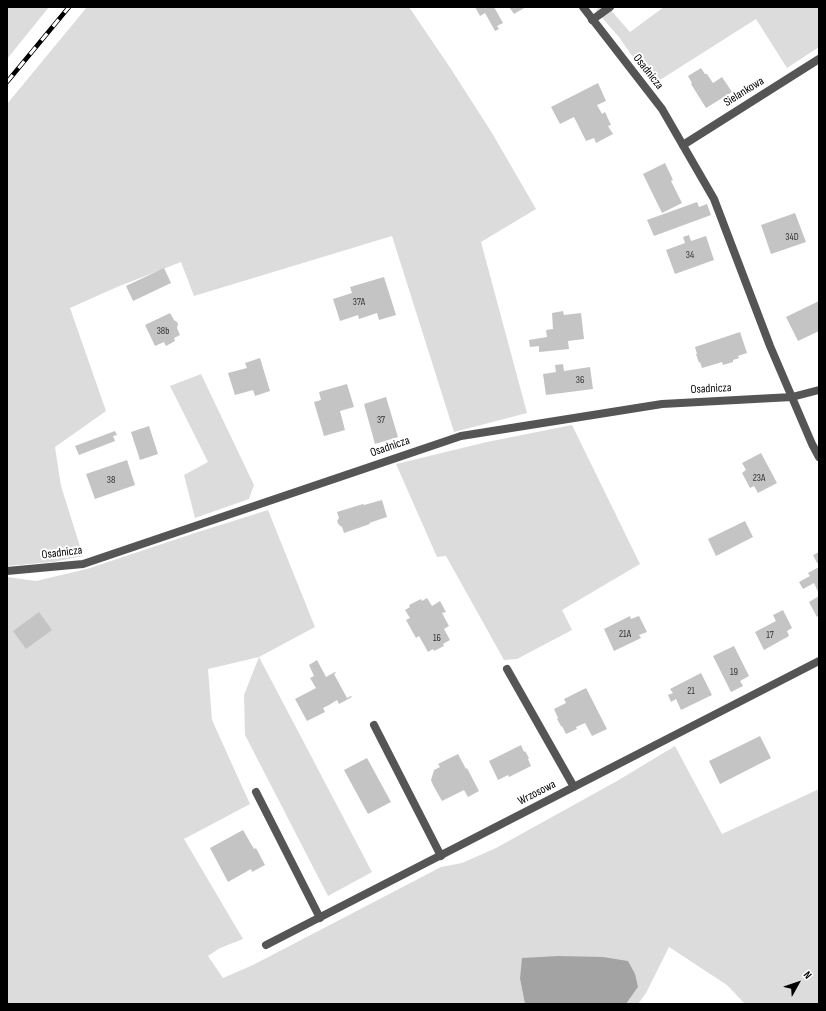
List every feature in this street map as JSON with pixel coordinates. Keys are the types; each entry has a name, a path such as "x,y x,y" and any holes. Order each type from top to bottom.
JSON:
{"street":[{"name":"Osadnicza","path":"583,7 662,109 714,199 770,346 819,457"},
{"path":"592,20 610,7"},
{"name":"Sielankowa","path":"683,145 819,59"},
{"name":"Osadnicza","path":"7,571 83,564 461,436 662,404 792,397 819,390"},
{"name":"Wrzosowa","path":"266,945 819,661"},
{"path":"507,669 574,787"},
{"path":"374,725 441,856"},
{"path":"256,792 320,918"}],"shaded area":[{"path":"7,7 49,7 7,59"},
{"path":"87,7 409,7 492,133 536,209 481,242 527,413 454,432 392,236 194,296 181,262 117,287 70,308 106,411 55,447 61,486 83,556 53,562 7,566 7,104"},
{"path":"599,7 608,7 630,32 664,7 819,7 819,47 787,68 756,19 652,85 619,37 596,11"},
{"path":"201,374 254,485 249,499 195,518 184,475 208,462 170,386"},
{"path":"572,425 640,564 562,610 572,630 517,659 504,660 446,556 437,557 396,464 487,442"},
{"path":"268,510 315,627 259,657 208,669 212,720 250,804 184,839 243,939 220,948 208,956 223,978 253,965 441,867 462,863 496,848 617,781 675,746 722,834 819,789 819,1004 745,1004 727,985 669,947 646,993 638,1004 626,1004 638,987 520,979 525,1004 7,1004 7,577 36,581 87,569"},
{"path":"259,657 372,872 328,896 245,735 244,695"},
{"path":"558,956 603,957 628,961 635,974 638,987 626,1004 525,1004 520,979 522,958"}],"building":[{"path":"475,7 494,7 503,23 497,26 499,29 495,31 485,13 480,16"},
{"path":"509,7 526,7 514,14"},
{"path":"701,68 713,83 722,77 732,92 706,108 691,84 692,83 688,76"},
{"path":"598,83 606,101 597,105 602,114 605,112 611,125 608,126 613,134 596,143 594,138 586,141 574,117 560,124 551,107"},
{"path":"665,163 673,180 671,181 682,203 662,213 643,174"},
{"path":"697,202 699,207 707,204 711,215 654,236 647,220"},
{"path":"795,213 806,242 771,254 761,225"},
{"path":"689,235 691,241 706,236 714,260 675,274 666,250 685,243 683,237"},
{"path":"164,268 171,283 133,301 126,286"},
{"path":"384,277 396,315 379,320 377,313 359,319 358,315 340,321 333,299 352,293 350,287"},
{"path":"819,301 819,331 798,341 786,317"},
{"path":"563,311 564,315 581,313 584,339 568,341 569,349 539,352 539,346 530,347 529,340 547,337 546,330 553,329 552,313"},
{"path":"170,313 178,324 177,328 180,335 174,338 175,341 166,346 164,342 155,346 145,325"},
{"path":"740,332 747,353 738,356 739,358 733,360 733,362 723,365 722,362 702,368 696,354 695,347"},
{"path":"260,358 270,391 255,396 253,390 235,395 228,373 247,368 245,363"},
{"path":"563,364 564,371 590,367 593,389 546,395 543,374 556,372 555,365"},
{"path":"347,384 354,407 340,411 345,430 324,436 314,402 321,400 319,392"},
{"path":"386,397 398,437 375,444 364,404"},
{"path":"149,426 158,454 140,460 131,432"},
{"path":"115,431 117,435 113,436 115,441 79,455 75,446"},
{"path":"761,453 777,483 758,493 754,486 750,488 742,473 746,470 742,463"},
{"path":"127,460 135,485 95,499 86,474"},
{"path":"382,500 387,517 344,533 342,527 337,521 339,518 337,512"},
{"path":"745,521 753,537 716,556 708,539"},
{"path":"819,552 819,562 817,563 813,555"},
{"path":"819,567 819,594 814,583 803,589 799,582 810,576 808,573"},
{"path":"819,596 819,616 817,617 809,602"},
{"path":"427,598 432,606 440,601 446,612 442,613 449,626 444,629 450,640 443,644 444,646 428,652 419,636 416,638 406,620 410,618 405,610 410,607 409,605 421,599 422,601"},
{"path":"783,610 792,628 787,631 789,636 764,650 755,632 776,621 773,615"},
{"path":"39,612 52,630 26,649 13,631"},
{"path":"630,616 631,619 639,616 647,632 639,635 641,638 614,651 604,629"},
{"path":"734,646 749,676 740,681 743,686 731,692 713,656"},
{"path":"317,660 326,677 335,672 336,673 334,674 347,698 352,697 339,704 337,700 323,708 325,712 307,721 295,699 316,688 310,678 314,676 309,665"},
{"path":"701,673 712,695 681,710 676,699 671,702 668,695 673,693 670,689"},
{"path":"586,688 607,729 592,736 585,723 566,734 557,719 558,718 554,709 566,703 564,699"},
{"path":"760,736 771,758 720,784 709,761"},
{"path":"521,745 529,758 528,759 531,766 509,777 508,775 498,780 489,761"},
{"path":"458,754 479,791 468,797 464,790 442,801 431,780 434,770 440,767 438,764"},
{"path":"367,758 391,802 368,814 344,770"},
{"path":"243,830 254,849 256,848 265,865 252,872 251,869 228,882 210,848"}],"railway":[{"path":"7,82 69,7"}]}
